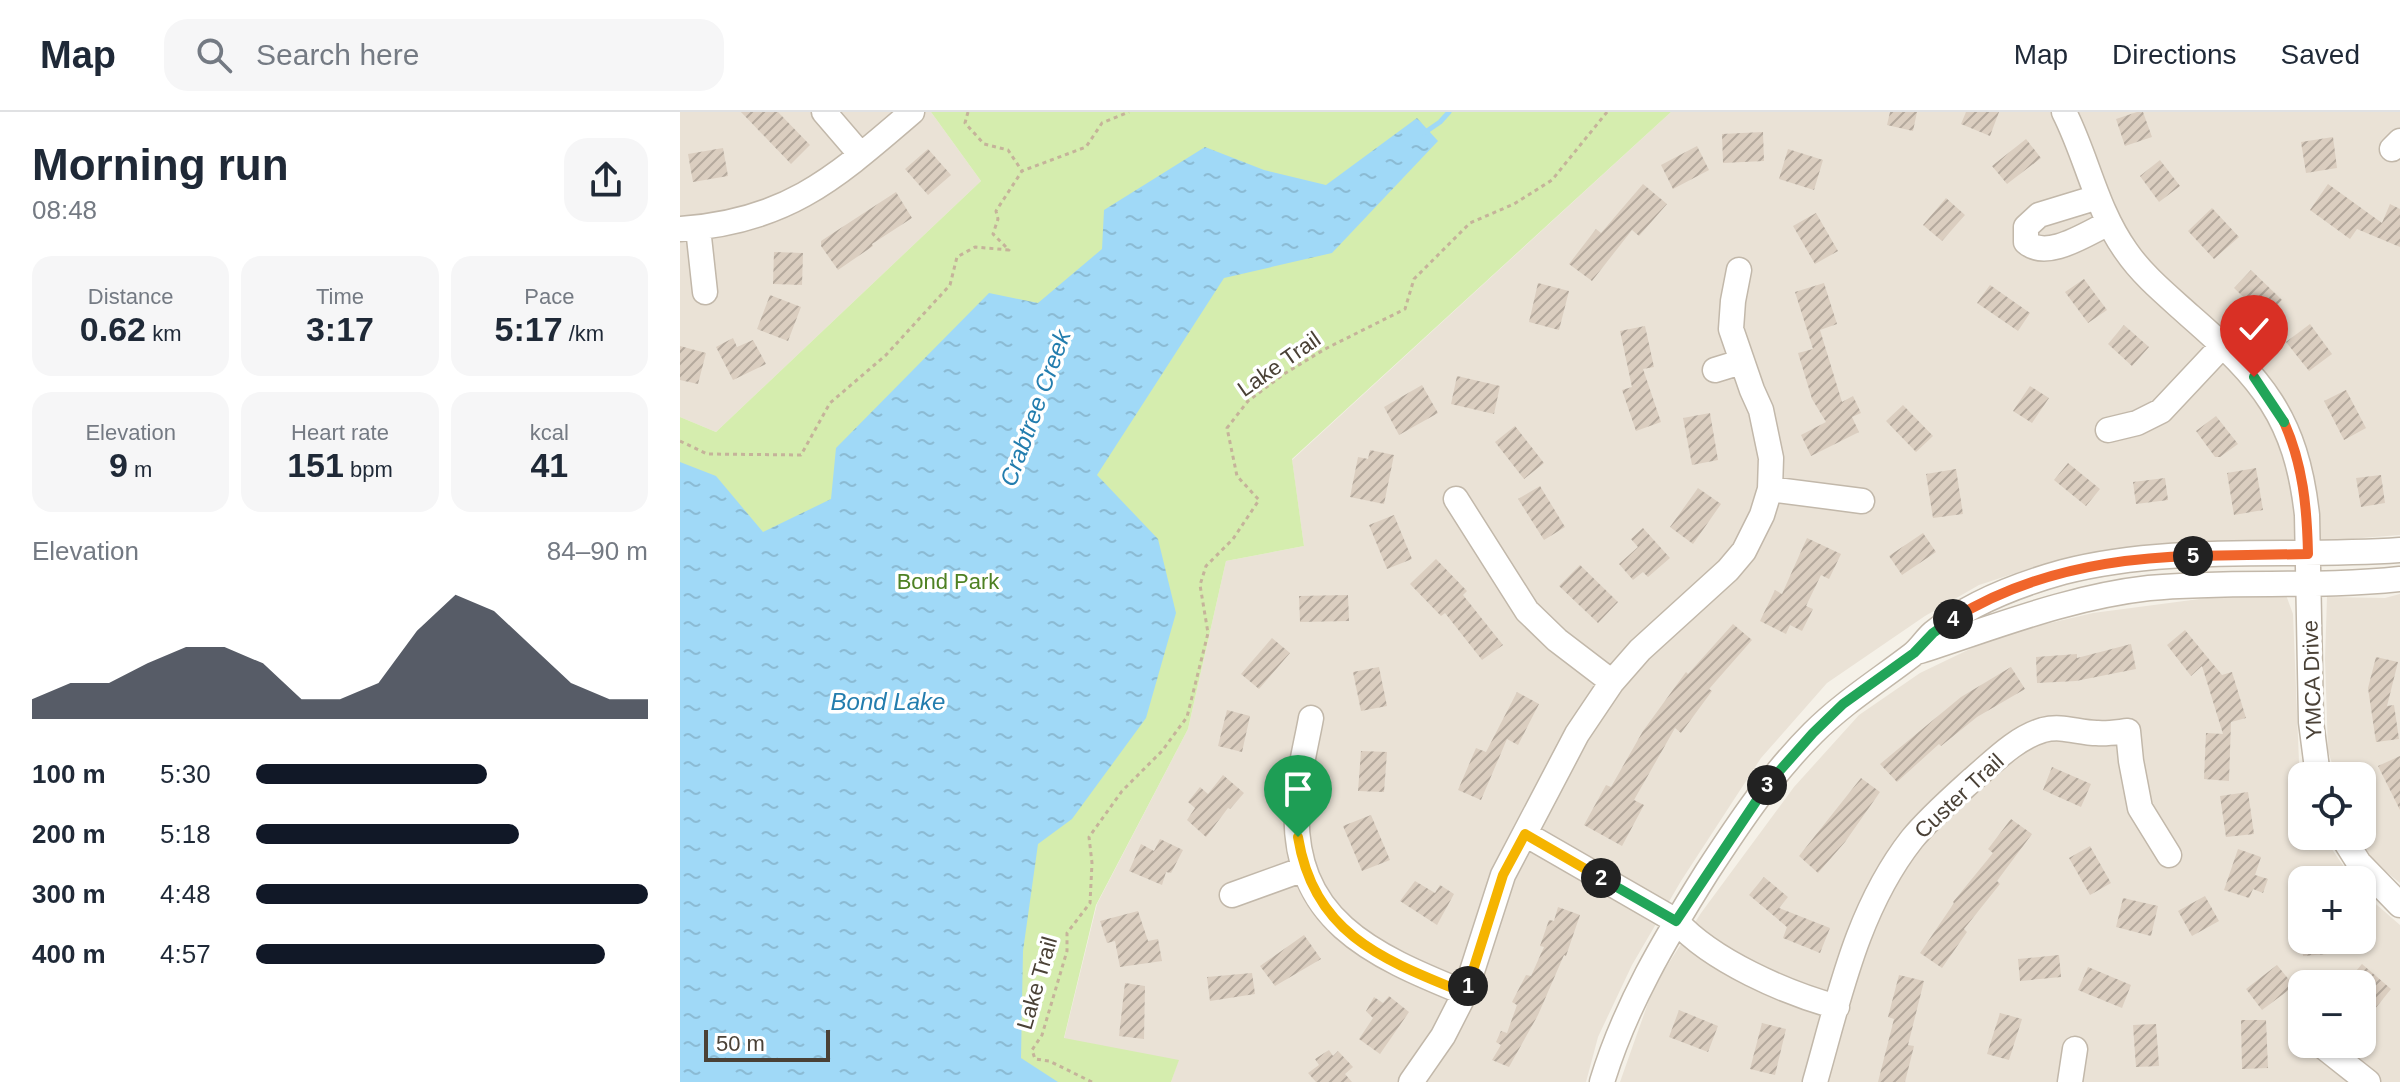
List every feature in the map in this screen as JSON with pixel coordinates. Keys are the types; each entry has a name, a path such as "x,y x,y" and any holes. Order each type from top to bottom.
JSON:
{"street":[{"path":"824,112 861,155"},
{"path":"705,292 689,229 770,212 797,200 822,186 912,112"},
{"name":"YMCA Drive","path":"2064,112 2109,223 2126,252 2146,275 2223,345 2268,394 2293,441 2304,482 2311,722 2316,762"},
{"path":"2098,197 2039,215 2026,227 2026,242 2033,248 2048,249 2109,223"},
{"path":"1411,1082 1443,1036 1465,993 1503,875 1577,734 1612,682 1640,650 1728,570 1744,551 1762,515 1770,489 1771,458 1761,410 1731,329 1739,270"},
{"path":"2108,430 2137,423 2161,411 2223,345"},
{"path":"1715,370 1741,362"},
{"path":"1770,489 1862,501"},
{"path":"1456,499 1527,611 1557,640 1612,682"},
{"path":"1602,1082 1628,1011 1676,921 1741,819 1777,771 1843,704 1914,653 1933,633 1957,617 1994,597 2062,572 2117,562 2160,557 2400,550"},
{"path":"1914,653 1993,625 2096,597 2149,588 2400,579"},
{"path":"1311,718 1297,806 1298,837 1304,869 1328,911 1362,944 1413,972 1465,993"},
{"name":"Custer Trail","path":"1815,1082 1864,922 1879,890 1905,849 1950,799 2022,739 2058,728 2096,733 2128,731 2140,808 2169,855"},
{"path":"1525,834 1676,921 1687,933 1763,980 1785,991 1837,1007"},
{"path":"2351,850 2359,863 2400,905"},
{"path":"1232,895 1304,869"},
{"path":"2070,1082 2075,1049"},
{"path":"2338,1058 2368,1082"}],"path":[{"path":"968,112 965,123 984,144 1008,150 1022,171"},
{"path":"680,441 707,454 801,455 830,403 886,355 950,285 957,257 975,247 1009,250 993,234 998,219 996,211 1022,171 1086,147 1102,123 1129,112"},
{"name":"Lake Trail","path":"1092,1082 1049,1061 1035,1059 1032,1050 1042,1035 1067,951 1067,933 1090,903 1092,863 1089,837 1122,791 1162,751 1187,717 1208,633 1200,585 1206,566 1233,539 1259,500 1237,476 1227,428 1248,401 1284,374 1325,349 1405,309 1414,279 1470,223 1514,204 1552,180 1607,112"}],"shaded area":[{"path":"680,112 931,112 981,181 716,432 680,417"},
{"path":"1671,112 2400,112 2400,535 2335,540 2154,544 2034,567 1979,585 1925,616 1827,683 1761,758 1681,881 1632,965 1598,1037 1586,1082 1171,1082 1178,1061 1064,1039 1097,904 1188,729 1226,561 1304,546 1292,460"},
{"path":"2400,594 2400,883 2374,862 2367,850 2376,850 2376,762 2332,762 2328,751 2325,659 2327,597 2385,598"},
{"path":"2286,595 2293,614 2299,762 2288,762 2288,850 2333,850 2343,866 2288,866 2288,954 2376,954 2376,904 2400,925 2400,1082 1620,1082 1654,986 1701,913 1794,787 1859,715 1920,673 1999,635 2093,613 2207,598"}],"green space":[{"name":"Bond Lake","path":"931,112 1671,112 1292,459 1304,546 1226,561 1188,729 1096,905 1064,1038 1179,1060 1171,1082 680,1082 680,417 716,432 981,181"}],"water":[{"name":"Bond Lake","path":"1417,118 1438,141 1332,253 1224,278 1097,475 1158,539 1176,613 1146,718 1072,819 1038,844 1023,951 1021,1058 1058,1082 680,1082 680,462 716,476 763,532 831,499 836,448 989,293 1038,303 1102,249 1104,210 1205,147 1264,170 1326,185"}],"building":[{"path":"741,112 778,112 810,145 791,164"},
{"path":"1890,112 1917,112 1913,131 1887,125"},
{"path":"1966,112 1999,112 1990,136 1961,124"},
{"path":"2143,112 2152,137 2125,146 2116,119"},
{"path":"1763,132 1764,161 1723,163 1722,134"},
{"path":"2333,137 2337,168 2306,173 2301,142"},
{"path":"2026,139 2041,158 2007,184 1992,166"},
{"path":"1697,146 1709,170 1673,189 1661,165"},
{"path":"723,148 728,176 693,182 688,154"},
{"path":"928,149 951,175 928,195 905,169"},
{"path":"1788,149 1823,160 1814,190 1779,179"},
{"path":"2160,160 2180,186 2159,202 2140,176"},
{"path":"1643,184 1667,204 1639,236 1632,230 1592,281 1569,264 1596,229 1601,233"},
{"path":"2328,184 2382,223 2390,204 2400,209 2400,247 2357,229 2350,239 2310,210"},
{"path":"896,192 912,218 838,270 821,246 821,241"},
{"path":"1946,198 1965,215 1942,241 1923,225"},
{"path":"2212,208 2239,237 2214,259 2188,231"},
{"path":"1816,213 1838,251 1815,264 1793,226"},
{"path":"774,252 803,253 802,285 773,284"},
{"path":"2251,270 2282,300 2265,318 2234,288"},
{"path":"2084,279 2107,310 2088,323 2065,292"},
{"path":"1538,283 1569,291 1559,330 1529,322"},
{"path":"1824,283 1837,324 1820,330 1842,402 1853,396 1861,413 1852,417 1859,432 1811,456 1801,435 1826,422 1812,399 1798,353 1813,349 1795,292"},
{"path":"1990,285 2030,313 2018,331 1977,303"},
{"path":"770,295 801,307 788,341 757,329"},
{"path":"2310,324 2332,354 2309,371 2286,342"},
{"path":"2124,325 2149,347 2132,366 2108,344"},
{"path":"1645,326 1654,367 1643,369 1661,422 1636,431 1622,390 1632,387 1620,331"},
{"path":"733,338 737,347 753,340 766,364 733,380 716,347"},
{"path":"680,346 706,353 698,384 680,380"},
{"path":"1457,376 1500,386 1494,414 1451,404"},
{"path":"1422,385 1438,413 1399,435 1384,407"},
{"path":"2030,386 2049,398 2032,423 2013,411"},
{"path":"2346,390 2366,428 2344,440 2324,401"},
{"path":"1903,405 1933,436 1916,452 1886,421"},
{"path":"1710,413 1718,460 1692,465 1683,418"},
{"path":"2216,416 2238,444 2220,457 2215,457 2196,431"},
{"path":"1515,426 1544,463 1524,479 1495,442"},
{"path":"1370,450 1394,455 1384,504 1350,497 1358,457 1368,459"},
{"path":"2068,463 2100,489 2086,506 2054,480"},
{"path":"2256,468 2263,510 2234,515 2227,473"},
{"path":"1956,469 1963,514 1933,518 1926,474"},
{"path":"2381,475 2385,503 2361,507 2356,478"},
{"path":"2165,478 2168,500 2136,504 2133,482"},
{"path":"1540,486 1565,527 1544,540 1518,499"},
{"path":"1698,488 1721,504 1693,544 1670,527"},
{"path":"1394,515 1412,559 1387,569 1369,525"},
{"path":"1643,528 1670,558 1648,577 1643,572 1633,580 1619,564 1638,547 1631,539"},
{"path":"1923,533 1936,552 1902,575 1889,556"},
{"path":"1807,538 1841,554 1829,579 1821,575 1806,606 1813,609 1802,631 1790,625 1786,634 1760,621 1775,590 1782,594"},
{"path":"1436,559 1467,591 1463,595 1503,645 1482,660 1445,613 1441,616 1410,584"},
{"path":"1580,565 1618,602 1598,623 1559,586"},
{"path":"1348,595 1349,621 1300,622 1299,596"},
{"path":"1733,624 1752,640 1709,689 1712,691 1681,733 1675,728 1634,800 1644,805 1622,846 1584,825 1606,785 1611,787 1643,731 1686,672 1688,674"},
{"path":"2185,630 2222,675 2232,672 2246,718 2231,722 2229,781 2204,779 2206,733 2223,734 2202,666 2191,676 2167,645"},
{"path":"1272,638 1290,653 1259,689 1241,674"},
{"path":"2131,644 2136,669 2076,681 2037,683 2036,657 2077,654 2077,658"},
{"path":"2376,657 2398,662 2387,706 2394,705 2399,739 2376,742 2368,688"},
{"path":"1379,667 1387,706 1361,711 1353,672"},
{"path":"2011,667 2025,689 1977,717 1941,746 1939,744 1897,782 1880,764 1961,697"},
{"path":"1517,692 1539,704 1518,745 1507,739 1481,800 1458,790 1476,748 1486,752"},
{"path":"1227,710 1250,716 1242,752 1218,746"},
{"path":"1361,751 1387,752 1384,792 1358,791"},
{"path":"2400,756 2400,810 2378,766"},
{"path":"2052,767 2091,784 2081,807 2043,790"},
{"path":"1223,775 1244,793 1206,837 1187,820 1195,808 1188,802 1200,787 1208,794"},
{"path":"1861,778 1880,792 1845,842 1818,873 1799,856"},
{"path":"2248,792 2254,834 2226,837 2220,796"},
{"path":"1371,815 1390,860 1362,871 1343,826"},
{"path":"2011,819 2032,834 1997,881 2000,884 1964,929 1967,932 1942,968 1920,953 1953,902 1993,853 1988,849"},
{"path":"1160,839 1183,850 1171,873 1166,872 1162,885 1129,871 1141,844 1154,851"},
{"path":"2090,846 2111,883 2090,895 2069,858"},
{"path":"2238,849 2261,857 2255,875 2268,879 2263,893 2253,889 2249,898 2224,890"},
{"path":"1764,877 1788,897 1779,908 1830,928 1820,953 1783,938 1787,927 1749,895"},
{"path":"1415,881 1435,893 1440,885 1454,894 1437,925 1400,901"},
{"path":"2205,896 2219,921 2192,936 2178,911"},
{"path":"2123,898 2158,906 2151,936 2116,927"},
{"path":"1558,907 1580,915 1566,956 1509,1067 1492,1060 1501,1045 1496,1042 1501,1031 1507,1033 1517,1005 1512,1002 1526,975 1531,976 1544,947 1540,946 1549,920 1554,921"},
{"path":"1138,911 1148,941 1158,939 1162,961 1120,967 1115,941 1107,943 1100,921"},
{"path":"1304,935 1321,959 1275,986 1260,966"},
{"path":"2059,955 2061,977 2020,981 2018,959"},
{"path":"2277,965 2288,979 2288,990 2262,1010 2246,989"},
{"path":"2088,967 2131,985 2122,1008 2078,990"},
{"path":"1252,973 1255,994 1210,1001 1207,977"},
{"path":"1899,975 1924,981 1908,1045 1914,1046 1905,1082 1878,1082 1894,1019 1888,1017"},
{"path":"2376,976 2391,989 2376,1008"},
{"path":"1125,983 1145,986 1144,1039 1119,1036"},
{"path":"1389,996 1409,1012 1380,1054 1359,1039 1373,1018 1366,1011 1374,997 1383,1003"},
{"path":"1679,1010 1718,1026 1708,1052 1669,1037"},
{"path":"2000,1013 2022,1019 2009,1060 1987,1054"},
{"path":"2241,1020 2266,1020 2268,1068 2242,1069"},
{"path":"1762,1023 1786,1029 1775,1075 1750,1069"},
{"path":"2156,1024 2159,1066 2136,1067 2133,1025"},
{"path":"1329,1050 1333,1056 1338,1051 1353,1067 1345,1074 1352,1082 1316,1082 1308,1073 1319,1065 1315,1059"}],"waterway":[{"name":"Crabtree Creek","path":"1424,133 1449,112"}],"route":[{"path":"1298,837 1304,869 1328,911 1342,927 1385,958 1465,993 1503,875 1525,834 1676,921 1741,819 1777,771 1843,704 1914,653 1933,633 1957,617 1994,597 2062,572 2085,567 2173,556 2308,554 2304,482 2293,441 2268,394 2254,377"}],"park label":[{"name":"Bond Park","path":"948,581"}]}
